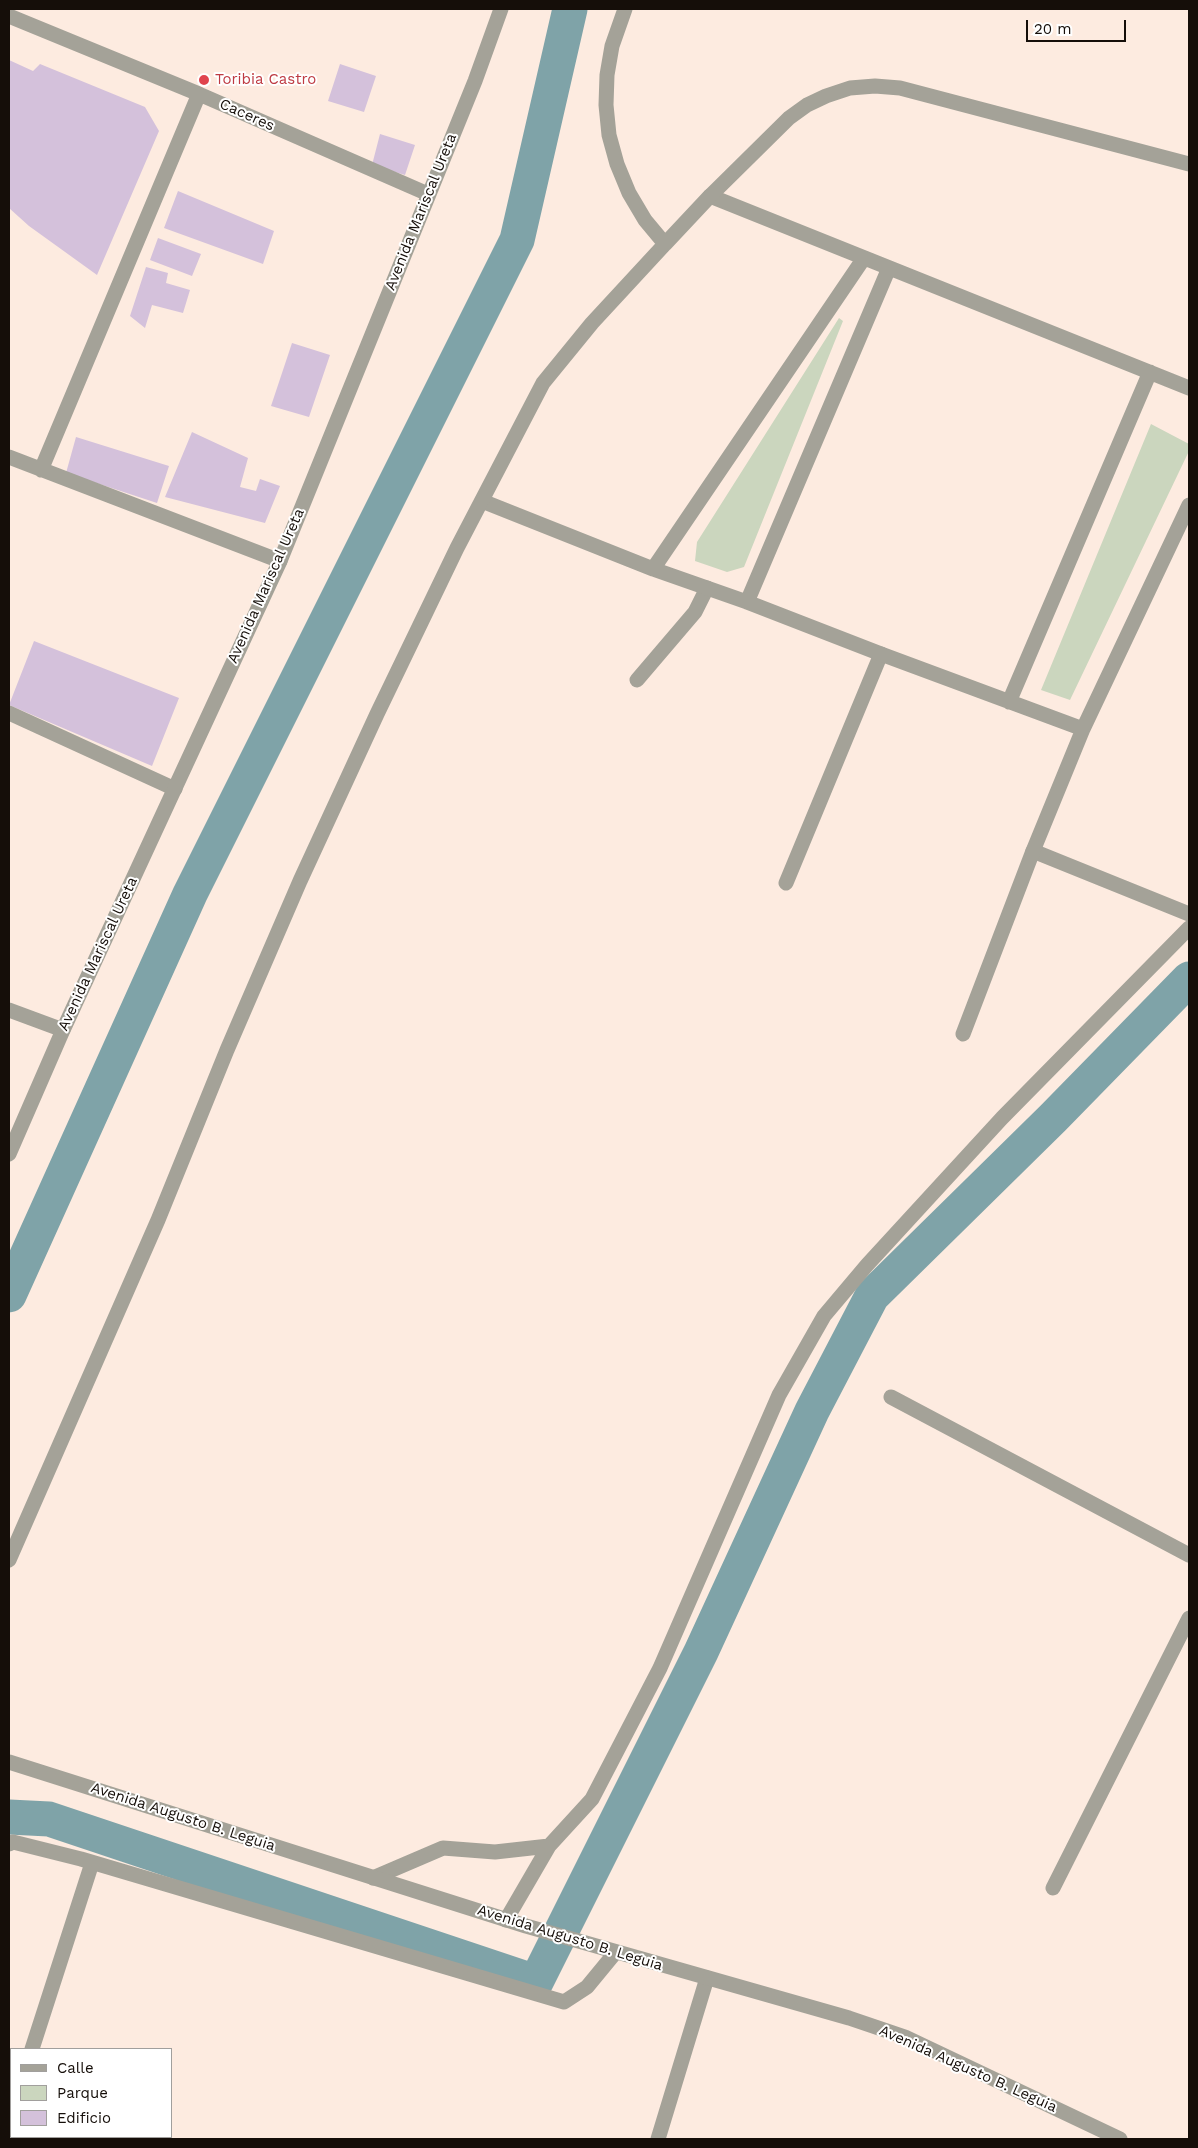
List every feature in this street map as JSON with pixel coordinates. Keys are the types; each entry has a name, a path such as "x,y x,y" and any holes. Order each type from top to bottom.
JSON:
{"street":[{"name":"Avenida Mariscal Ureta","path":"9,1154 63,1030 280,560 475,81 501,9"},
{"path":"625,9 612,46 607,75 606,106 609,135 617,164 629,193 645,220 665,244"},
{"name":"Caceres","path":"9,16 199,94 428,194"},
{"path":"9,1560 158,1220 227,1050 300,881 376,714 543,383 592,322 710,196 789,118 807,105 850,88 875,86 900,88 1189,164"},
{"path":"42,470 199,94"},
{"path":"710,196 1189,388"},
{"path":"653,569 864,258"},
{"path":"747,602 889,268"},
{"path":"1009,702 1150,372"},
{"path":"9,457 280,560"},
{"path":"482,501 653,569 747,602 1083,729"},
{"path":"963,1034 1033,851 1083,729 1189,505"},
{"path":"637,680 695,612 707,588"},
{"path":"786,883 881,654"},
{"path":"9,713 175,789"},
{"path":"1033,851 1189,914"},
{"path":"506,1920 549,1846 592,1798 615,1755 660,1668 779,1395 824,1316 867,1265 1002,1118 1189,928"},
{"path":"9,1010 63,1030"},
{"path":"891,1397 1189,1555"},
{"path":"1053,1888 1189,1618"},
{"name":"Avenida Augusto B. Leguia","path":"9,1762 506,1920 615,1953 850,2018 905,2038 1120,2139"},
{"path":"9,1844 13,1842 92,1863 564,2002 587,1987 615,1953"},
{"path":"373,1878 443,1848 495,1852 549,1846"},
{"path":"32,2048 92,1863"},
{"path":"658,2139 708,1978"}],"green space":[{"path":"839,318 843,321 744,567 727,572 695,561 697,542"},
{"path":"1151,424 1189,444 1189,451 1070,700 1041,690"}],"building":[{"path":"9,60 33,71 40,64 145,107 159,131 97,275 29,226 9,208"},
{"path":"340,64 376,76 364,112 328,101"},
{"path":"380,134 415,145 405,175 372,165"},
{"path":"178,191 274,231 263,264 164,228"},
{"path":"158,238 201,254 192,276 150,260"},
{"path":"146,267 168,273 166,283 190,290 183,313 152,305 145,328 130,316"},
{"path":"292,343 330,355 309,417 271,406"},
{"path":"192,432 248,458 240,487 256,491 260,479 280,486 265,523 165,497"},
{"path":"76,437 169,466 157,503 66,473"},
{"path":"34,641 179,698 152,766 9,705"}],"waterway":[{"path":"9,1295 190,894 517,240 570,9"},
{"path":"9,1817 49,1819 536,1982 701,1652 812,1411 872,1296 1053,1118 1189,979"}],"place":[{"name":"Toribia Castro","path":"204,80"}]}
